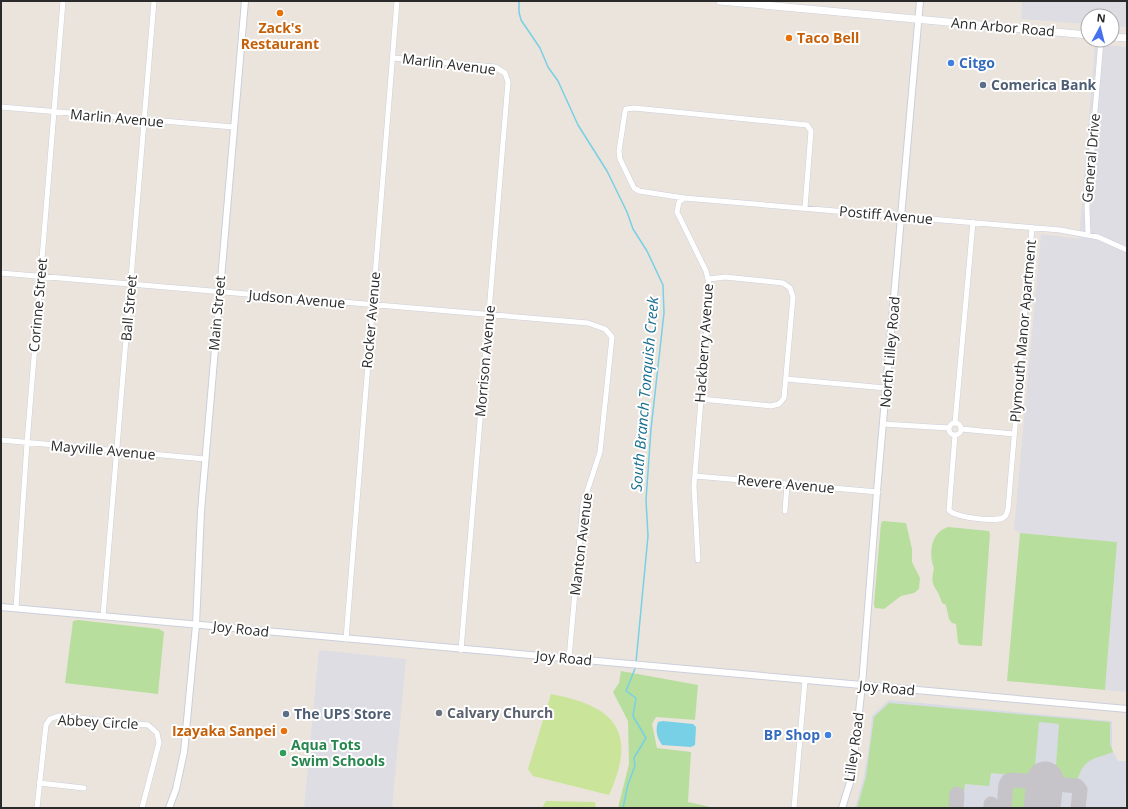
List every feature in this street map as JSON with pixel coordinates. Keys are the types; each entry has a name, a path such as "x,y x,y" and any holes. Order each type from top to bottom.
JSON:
{"main road":[{"name":"Ann Arbor Road","path":"720,1 1080,34"}],"street":[{"name":"Corinne Street","path":"16,608 27,443 63,1"},
{"name":"Ball Street","path":"103,616 154,1"},
{"name":"Main Street","path":"170,808 176,789 184,752 196,625 205,459 245,1"},
{"name":"Rocker Avenue","path":"346,639 397,1"},
{"path":"918,19 920,1"},
{"name":"North Lilley Road","path":"862,685 918,19"},
{"name":"General Drive","path":"1088,234 1087,208 1100,48"},
{"name":"Marlin Avenue","path":"393,58 495,67 505,73"},
{"name":"Morrison Avenue","path":"461,650 508,86 505,73"},
{"name":"Marlin Avenue","path":"1,107 144,121 233,127"},
{"name":"Postiff Avenue","path":"805,208 810,137 810,131 807,125 634,108 626,109 619,156 634,188 639,191 684,198 973,222 1088,234"},
{"name":"Hackberry Avenue","path":"684,198 679,202 677,212 709,279 710,288 694,496 698,560"},
{"path":"955,423 973,222"},
{"name":"Plymouth Manor Apartment","path":"954,435 949,510 953,514 959,516 995,520 1005,517 1008,509 1032,228"},
{"path":"1088,234 1110,241 1127,250"},
{"name":"Judson Avenue","path":"1,273 596,325 605,329 612,337"},
{"path":"701,399 776,405 784,398 793,297 790,288 783,283 725,277 709,279"},
{"name":"Manton Avenue","path":"569,658 582,504 600,452 612,337"},
{"path":"786,379 886,388"},
{"path":"949,428 950,425 955,423"},
{"path":"949,428 951,434 954,435 960,433 960,426 955,423"},
{"path":"883,424 949,428"},
{"name":"Plymouth Manor Apartment","path":"961,429 1014,434"},
{"name":"Mayville Avenue","path":"1,440 205,459"},
{"name":"Revere Avenue","path":"695,476 878,492"},
{"path":"785,511 787,484"},
{"name":"Joy Road","path":"1,607 461,650 637,664 1127,709"},
{"path":"794,808 805,680"},
{"name":"Lilley Road","path":"842,808 852,776 862,685"},
{"name":"Abbey Circle","path":"37,808 46,726 50,720 58,716 148,725 157,733 159,743 142,808"},
{"path":"40,783 84,788"}],"shaded area":[{"path":"1022,1 1127,1 1127,27 1120,27 1120,8 1080,8 1080,23 1021,19"},
{"path":"1127,47 1127,692 1105,690 1117,542 1020,533 1014,529 1041,234 1079,239 1095,48"},
{"path":"319,650 406,659 392,808 304,808"},
{"path":"889,700 1112,721 1112,749 1118,761 1127,761 1125,808 855,808 864,776 872,716"}],"green space":[{"path":"883,521 906,523 912,549 912,562 920,578 919,589 914,593 901,596 884,609 875,608 874,604 881,523"},
{"path":"948,527 989,531 990,534 982,646 961,645 958,643 956,624 952,623 949,619 946,605 942,603 933,584 932,580 934,568 931,556 932,544 938,533"},
{"path":"1020,533 1117,542 1105,690 1007,681"},
{"path":"78,620 159,629 164,632 158,694 65,683 73,621"},
{"path":"621,671 698,685 695,720 656,717 652,724 657,748 691,752 688,802 715,808 618,808 629,764 628,721 613,692 619,683"},
{"path":"551,694 573,699 591,706 605,714 615,725 620,738 621,754 617,773 609,795 533,776 528,769"},
{"path":"889,703 1110,722 1110,744 1113,752 1094,759 1086,764 1077,781 1055,779 1059,724 1039,722 1034,777 991,773 989,786 965,784 964,792 953,791 952,808 857,808 866,777 874,717"},
{"path":"1022,785 1032,789 1031,808 1008,808 1013,786"},
{"path":"546,801 595,802 596,808 542,808"}],"water":[{"path":"663,721 693,724 696,727 695,745 691,747 662,745 658,737 657,728 658,722"}],"waterway":[{"name":"South Branch Tonquish Creek","path":"519,1 521,20 540,48 548,67 558,81 578,125 607,171 627,212 633,229 647,251 663,285 664,313 651,429 646,500 648,536 636,662"},
{"name":"South Branch Tonquish Creek","path":"623,808 628,784 635,766 634,758 646,738 633,716 636,698 626,691 636,666"}],"taxiway":[{"path":"1004,808 1006,785 1008,781 1013,780 1077,786 1080,790 1078,808"},
{"path":"956,808 957,794"}],"runway":[{"path":"1042,808 1045,780"}],"place":[{"name":"Zack's Restaurant","path":"280,13"},
{"name":"Taco Bell","path":"789,38"},
{"name":"Citgo","path":"951,63"},
{"name":"Comerica Bank","path":"983,85"},
{"name":"Calvary Church","path":"439,713"},
{"name":"The UPS Store","path":"286,714"},
{"name":"Izayaka Sanpei","path":"284,731"},
{"name":"BP Shop","path":"828,735"},
{"name":"Aqua Tots Swim Schools","path":"283,753"}]}
